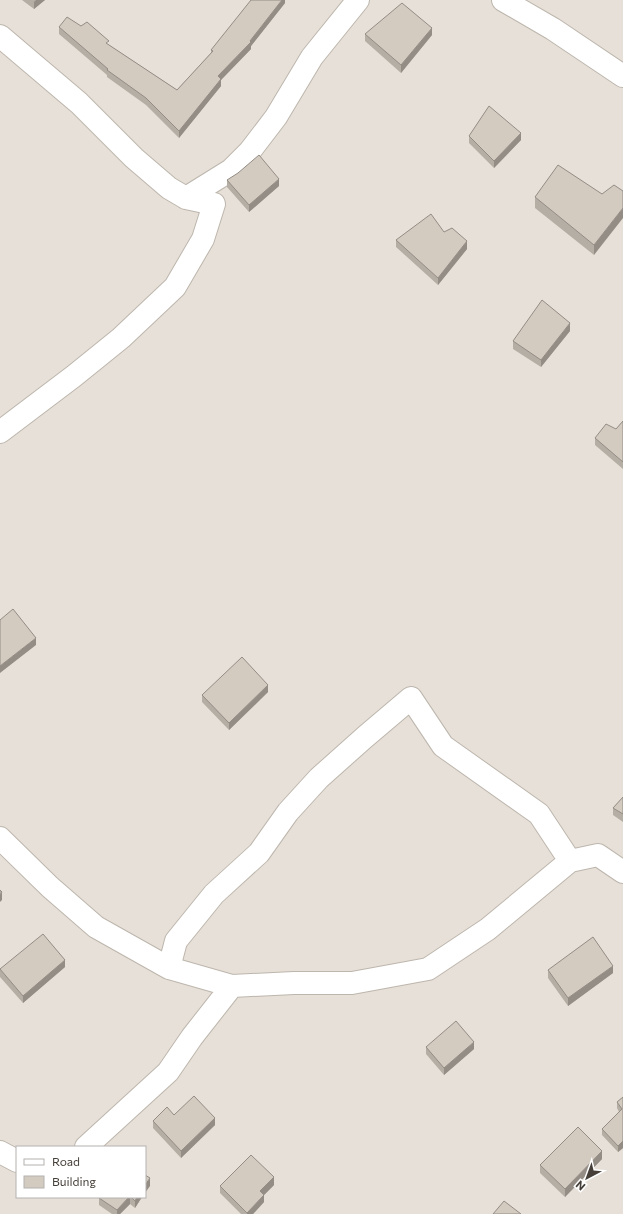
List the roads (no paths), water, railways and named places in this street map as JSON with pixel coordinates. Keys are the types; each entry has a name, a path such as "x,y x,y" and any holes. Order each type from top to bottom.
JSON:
{"street":[{"path":"186,198 231,170 250,152 276,117 312,57 358,0"},
{"path":"503,0 553,29 623,76"},
{"path":"0,36 79,103 134,158 169,188 186,198 214,204"},
{"path":"0,432 74,376 120,338 175,287 203,240 214,204 231,170"},
{"path":"169,968 176,941 214,894 259,853 288,812 319,778 411,698 443,746 539,814 570,861"},
{"path":"0,838 50,887 96,927 169,968 232,986 294,983 352,983 428,969 488,929 570,861 598,855 623,872"},
{"path":"87,1146 168,1072 192,1037 232,986"},
{"path":"0,1152 16,1160"}]}
